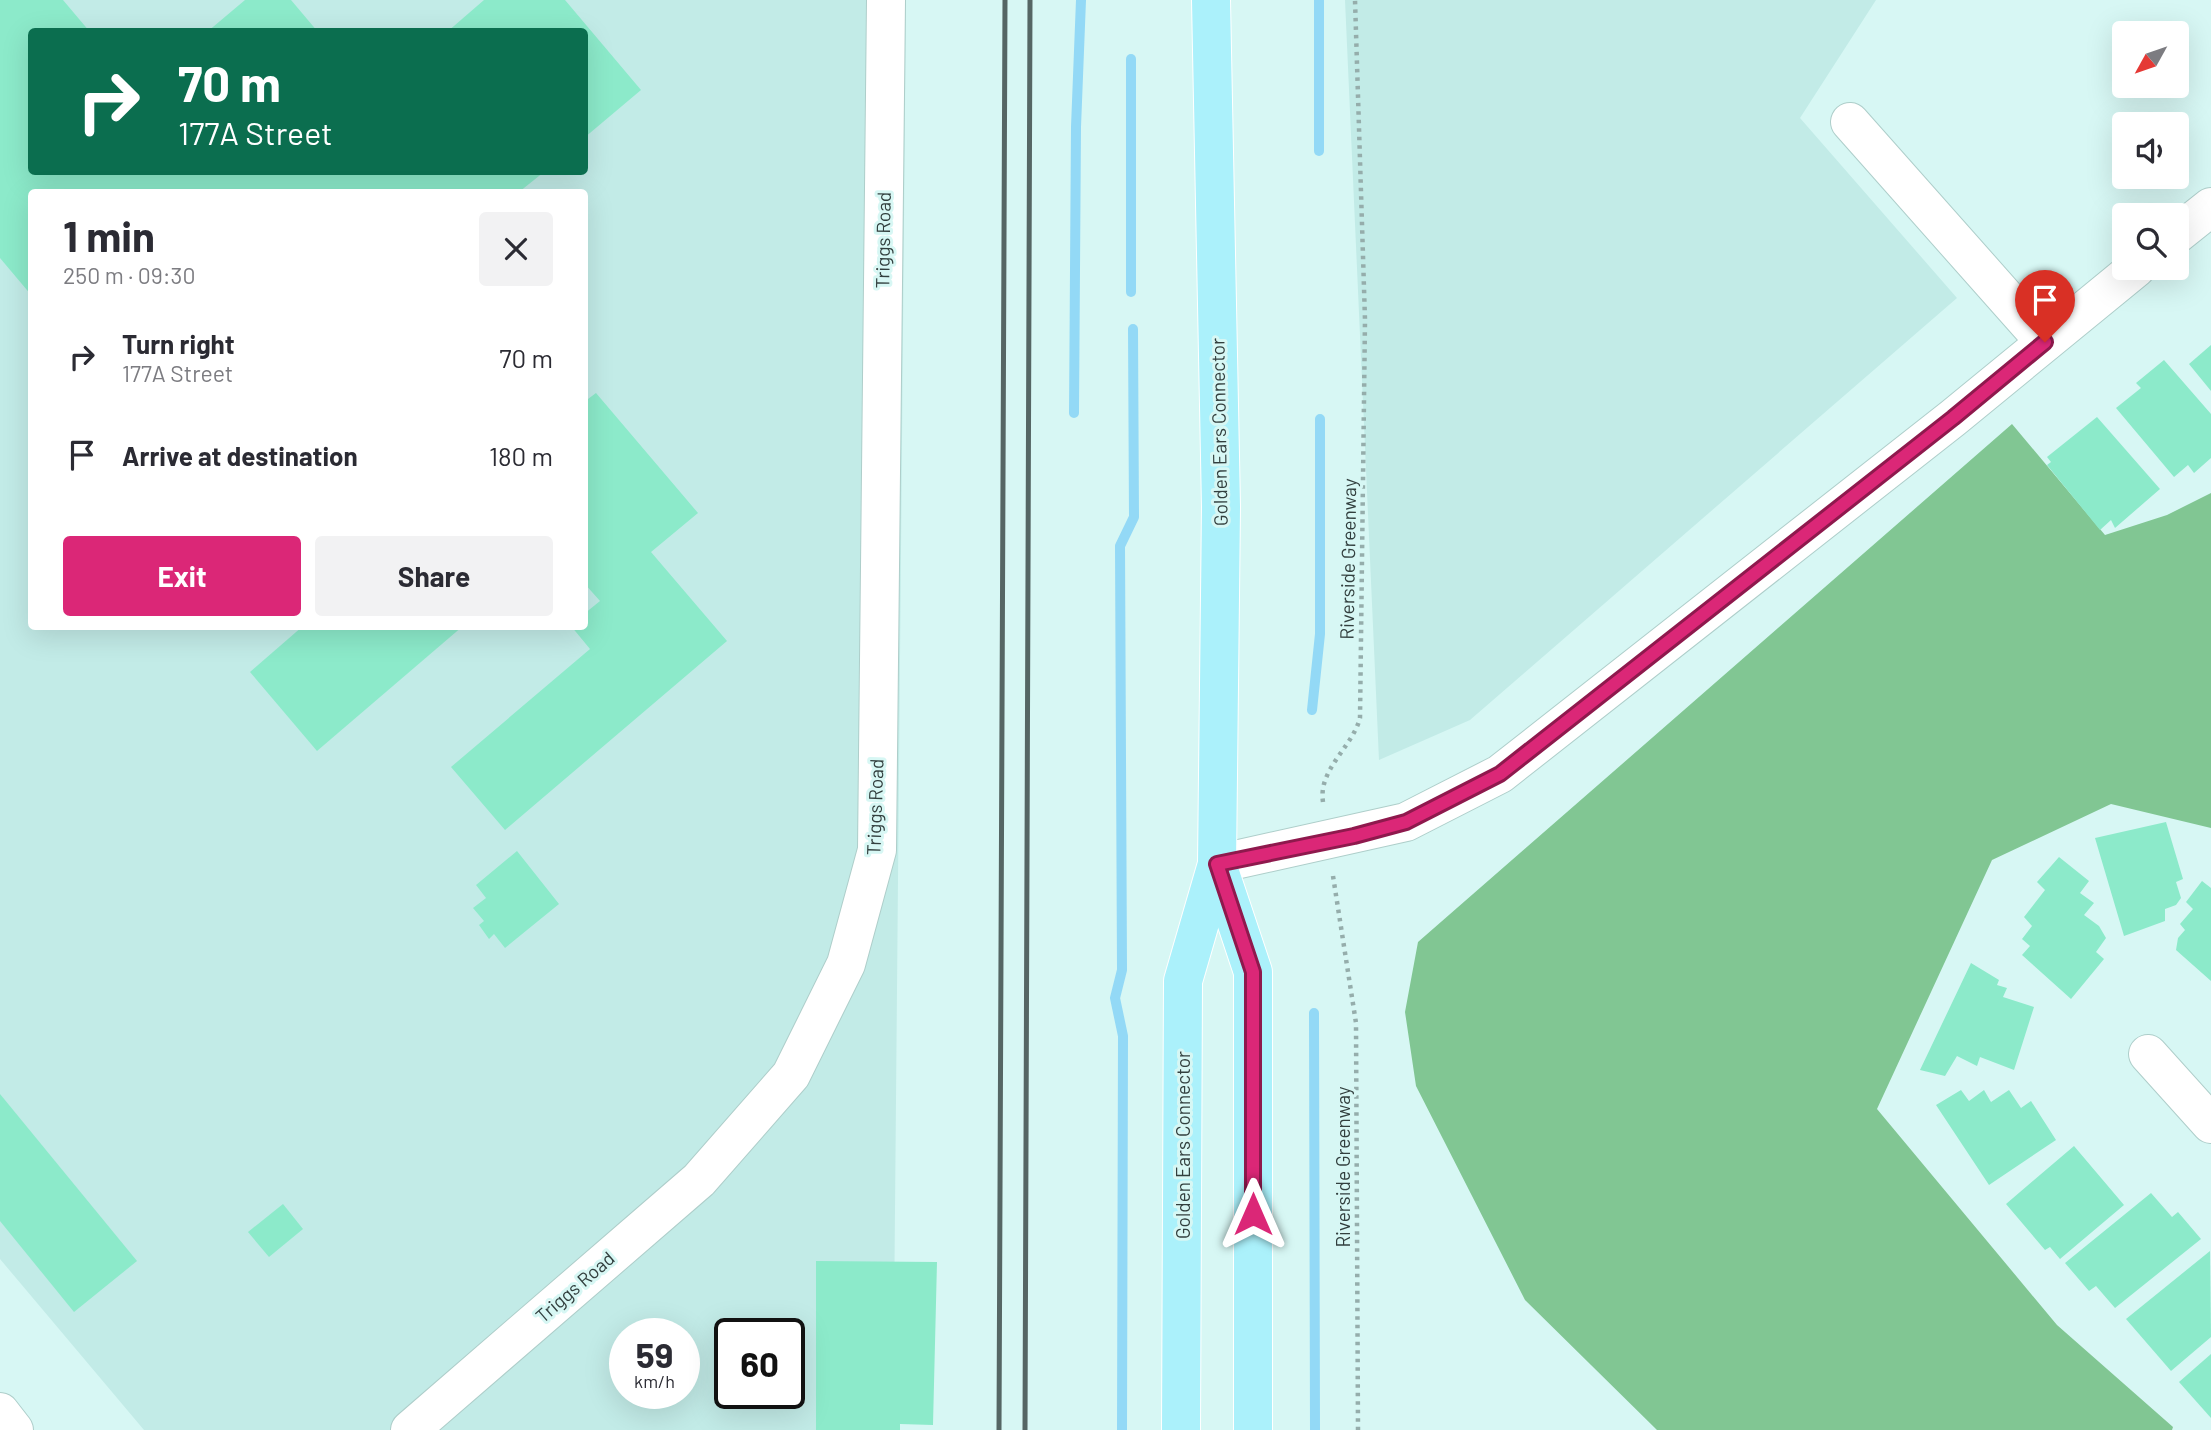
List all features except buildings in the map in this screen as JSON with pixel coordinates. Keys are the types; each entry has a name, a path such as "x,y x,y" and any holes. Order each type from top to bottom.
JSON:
{"main road":[{"name":"Golden Ears Connector","path":"1181,1430 1184,981 1217,864 1222,507 1211,0"},
{"name":"Golden Ears Connector","path":"1217,864 1253,972 1253,1430"}],"street":[{"name":"Triggs Road","path":"410,1430 699,1180 791,1075 846,964 877,850 886,0"},
{"path":"1850,122 2045,342"},
{"path":"2189,224 2211,206"},
{"path":"1217,864 1354,836 1406,822 1500,774 1953,418 2121,280"},
{"path":"2148,1054 2211,1124"},
{"path":"0,1412 14,1430"}],"path":[{"name":"Riverside Greenway","path":"1321,788 1325,777 1355,733 1360,718 1365,320 1355,0"},
{"name":"Riverside Greenway","path":"1337,905 1356,1023 1358,1430"}],"shaded area":[{"path":"0,0 906,0 893,1430 144,1430 0,1259"},
{"path":"1345,0 1876,0 1800,118 1957,298 1470,720 1379,760"}],"green space":[{"path":"2012,424 2105,535 2167,515 2211,493 2211,828 2111,804 1992,860 1877,1109 2057,1325 2173,1427 2172,1430 1657,1430 1525,1300 1416,1086 1405,1012 1418,942"}],"waterway":[{"path":"1074,413 1076,127 1081,0"},
{"path":"1319,0 1319,151"},
{"path":"1131,59 1131,292"},
{"path":"1122,1430 1123,1036 1115,998 1122,970 1120,546 1134,517 1133,329"},
{"path":"1312,710 1320,634 1320,419"},
{"path":"1314,1013 1315,1430"}],"railway":[{"path":"999,1430 1005,0"},
{"path":"1025,1430 1030,0"}],"route":[{"path":"1253,1214 1253,972 1217,864 1354,836 1406,822 1500,774 1953,418 2045,342"}]}
